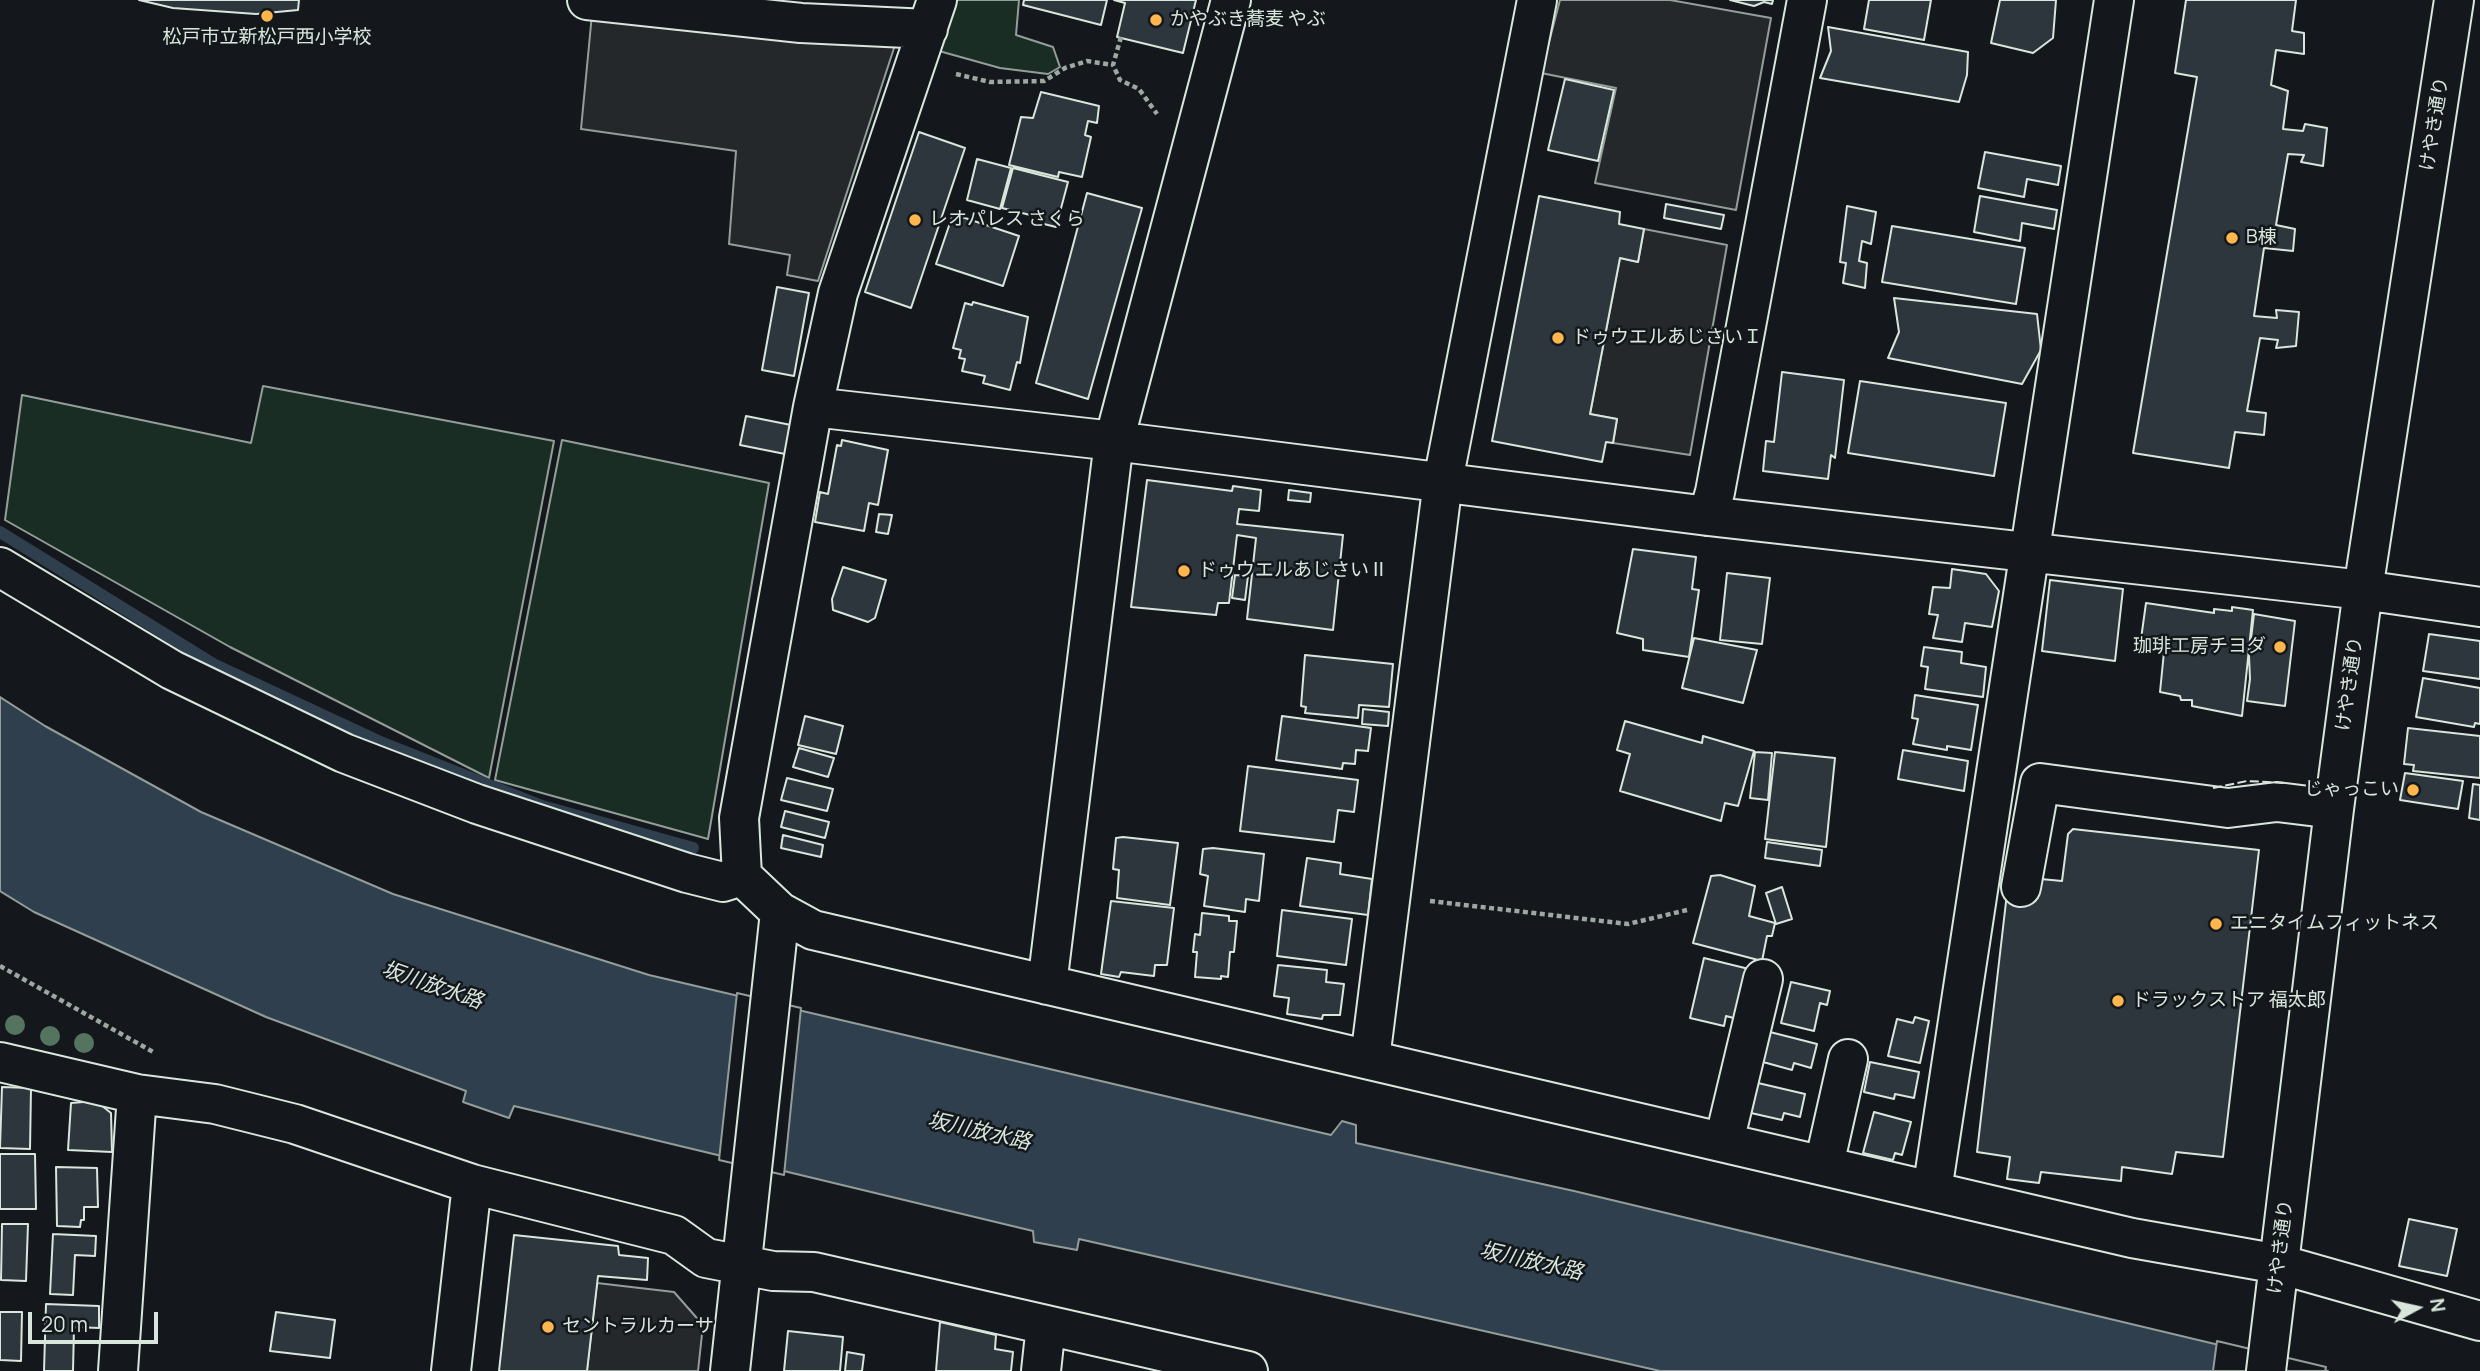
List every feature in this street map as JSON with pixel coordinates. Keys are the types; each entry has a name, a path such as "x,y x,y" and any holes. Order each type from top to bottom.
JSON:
{"street":[{"path":"587,0 801,23 927,31 838,293 813,407 739,818 742,876 780,922 2132,1238 2279,1264 2480,1321"},
{"path":"1047,985 1114,442 1231,0"},
{"path":"1370,1059 1443,481 1537,0"},
{"path":"1709,516 1807,0"},
{"path":"1932,1191 2115,0"},
{"name":"けやき通り","path":"2266,1371 2363,590 2454,0"},
{"path":"813,407 1443,481 1709,516 2363,590 2480,607"},
{"path":"0,567 172,670 344,753 477,804 687,873 723,883 742,876"},
{"path":"2021,887 2040,783 2228,808 2277,802 2334,809"},
{"path":"730,1371 780,922"},
{"path":"1724,1142 1763,979"},
{"path":"1824,1166 1847,1059"},
{"path":"0,1062 137,1094 215,1104 295,1124 472,1184 674,1235 706,1258 773,1271 814,1272 1248,1371"},
{"path":"118,1371 137,1094"},
{"path":"451,1371 472,1184"},
{"path":"1041,1371 1046,1325"}],"path":[{"path":"927,31 990,82 1044,81 1065,68 1087,61 1113,65"},
{"path":"1121,37 1113,65 1120,80 1139,89 1160,117 1197,129"},
{"path":"1391,896 1628,924 1687,910"},
{"path":"0,966 161,1056"}],"green space":[{"path":"957,0 1019,0 1016,35 1053,47 1060,67 1048,74 1000,68 939,51"},
{"path":"263,386 554,441 489,778 230,647 5,520 22,395 251,443"},
{"path":"562,440 769,483 708,839 495,780"}],"shaded area":[{"path":"1560,0 1670,0 1771,18 1736,210 1595,183 1616,88 1541,73"},
{"path":"592,14 895,45 818,281 787,275 790,255 729,244 736,151 581,129"},
{"path":"1644,229 1727,245 1690,455 1613,443 1617,419 1590,414 1620,258 1638,262"},
{"path":"597,1283 674,1292 703,1325 698,1371 587,1371"}],"water":[{"name":"坂川放水路","path":"0,697 45,726 201,812 393,894 649,975 1331,1135 1342,1121 1356,1125 1356,1143 1574,1191 2328,1371 1660,1371 1079,1239 1077,1250 1034,1242 1033,1231 514,1106 509,1118 463,1102 466,1091 266,1017 34,912 0,891"}],"pier":[{"path":"737,993 801,1008 784,1175 719,1160"},
{"path":"2217,1341 2326,1367 2325,1371 2213,1371"}],"building":[{"path":"139,0 299,0 298,10 256,14 173,8"},
{"path":"1024,0 1107,0 1101,25 1023,5"},
{"name":"かやぶき蕎麦 やぶ","path":"1114,0 1196,0 1183,53 1117,37 1125,3"},
{"path":"1730,0 1773,0 1772,4 1764,2 1754,6"},
{"path":"1869,0 1931,0 1924,40 1864,29"},
{"path":"2000,0 2056,0 2053,38 2033,53 1991,43"},
{"name":"B棟","path":"2186,0 2296,0 2292,31 2304,33 2304,54 2276,50 2271,85 2288,91 2283,129 2303,131 2305,124 2327,128 2323,166 2301,162 2304,155 2288,154 2276,225 2295,229 2293,251 2264,248 2254,316 2277,318 2276,310 2299,312 2296,346 2276,348 2278,340 2260,338 2247,411 2266,413 2264,435 2235,432 2229,468 2133,453 2197,77 2175,73"},
{"path":"1828,27 1968,52 1967,75 1959,102 1820,78 1831,51"},
{"path":"1565,79 1614,90 1598,161 1548,150"},
{"path":"1041,92 1099,106 1097,123 1088,121 1085,135 1091,137 1082,177 1059,172 1058,177 1009,165 1021,117 1033,118"},
{"name":"レオパレス さくら","path":"919,132 965,148 911,308 865,292"},
{"path":"1985,152 2061,166 2058,185 2027,179 2024,197 1978,188"},
{"path":"977,159 1011,168 1000,209 967,200"},
{"path":"1013,168 1068,182 1056,227 1040,223 1042,218 1002,208"},
{"path":"1087,193 1142,208 1088,399 1036,383"},
{"name":"ドゥウエルあじさいＩ","path":"1539,196 1620,212 1619,224 1644,229 1638,262 1620,258 1590,414 1617,419 1613,443 1606,442 1602,462 1492,441"},
{"path":"1980,196 2057,210 2054,229 2022,223 2020,241 1974,232"},
{"path":"1666,204 1724,215 1721,229 1664,218"},
{"path":"1847,206 1876,212 1871,244 1862,241 1859,261 1867,263 1865,288 1843,283 1846,263 1840,262"},
{"path":"953,214 1019,236 1003,286 936,264"},
{"path":"1892,226 2025,248 2016,304 1882,282"},
{"path":"777,287 809,293 794,376 762,370"},
{"path":"1894,298 2037,314 2041,350 2022,384 1888,358 1899,332"},
{"path":"973,302 1028,317 1020,363 1017,362 1010,390 983,383 985,376 962,371 965,359 959,358 961,350 953,348 965,303 972,305"},
{"path":"1782,372 1844,380 1835,458 1831,455 1828,479 1763,471 1766,441 1774,442"},
{"path":"1860,381 2006,403 1994,476 1848,453"},
{"path":"746,416 791,425 785,454 740,445"},
{"path":"842,440 888,450 878,505 869,503 864,531 815,522 820,492 828,494 837,445 841,446"},
{"name":"ドゥウエルあじさいⅡ","path":"1147,480 1232,491 1233,486 1261,490 1259,511 1239,509 1237,524 1343,535 1333,630 1247,619 1256,538 1237,535 1229,603 1218,603 1216,615 1131,607"},
{"path":"1289,490 1311,493 1310,502 1288,500"},
{"path":"879,514 892,515 888,534 876,532"},
{"path":"1633,549 1696,557 1692,589 1699,590 1689,657 1643,650 1643,639 1617,633"},
{"path":"843,567 886,580 875,618 868,622 833,610 832,599"},
{"path":"1952,569 1986,574 1999,591 1992,627 1965,623 1962,642 1933,638 1938,615 1929,614 1933,587 1950,588"},
{"path":"1727,573 1770,578 1762,644 1720,640"},
{"path":"1235,575 1248,576 1245,600 1232,598"},
{"path":"2050,580 2123,589 2115,661 2042,651"},
{"path":"2146,603 2214,613 2214,609 2232,611 2232,607 2253,610 2242,716 2192,706 2192,700 2181,700 2180,696 2160,692 2165,642 2141,639"},
{"path":"2254,614 2295,621 2285,706 2247,701"},
{"path":"2429,634 2480,641 2480,679 2423,671"},
{"path":"1694,638 1757,650 1743,703 1682,688"},
{"path":"1924,647 1962,652 1961,663 1986,667 1983,697 1925,689 1928,667 1921,666"},
{"path":"1305,655 1393,664 1389,707 1359,705 1358,718 1305,713 1306,707 1301,706"},
{"path":"2423,678 2480,688 2480,724 2475,723 2474,727 2416,717"},
{"path":"1915,695 1978,705 1971,750 1947,746 1947,750 1913,744 1918,719 1912,718"},
{"path":"1363,709 1389,712 1388,726 1362,724"},
{"path":"805,716 843,726 836,754 798,745"},
{"path":"1282,716 1371,728 1368,751 1356,750 1355,764 1343,763 1342,769 1276,760"},
{"path":"1625,721 1702,743 1703,736 1754,751 1738,806 1725,803 1721,821 1620,791 1630,754 1617,750"},
{"path":"2408,728 2480,736 2480,778 2413,771 2414,765 2404,764"},
{"path":"799,748 834,758 828,777 793,767"},
{"path":"1903,750 1968,761 1964,791 1898,779"},
{"path":"1755,752 1772,753 1768,800 1750,798"},
{"path":"1775,752 1835,758 1826,847 1765,839"},
{"path":"1248,766 1358,780 1354,812 1338,810 1334,842 1240,831"},
{"path":"2405,773 2463,781 2458,809 2400,800"},
{"path":"787,778 833,789 827,811 781,800"},
{"path":"2473,784 2480,785 2480,820 2469,818"},
{"path":"785,811 829,822 825,838 781,827"},
{"name":"ドラックストア 福太郎","path":"2073,829 2259,850 2223,1157 2176,1152 2172,1174 2122,1167 2121,1181 2041,1172 2039,1183 2007,1179 2010,1157 1977,1152 2009,876 2062,881 2068,834"},
{"path":"783,835 823,845 821,857 781,848"},
{"path":"1116,838 1178,843 1170,905 1117,898 1119,870 1113,869"},
{"path":"1767,842 1822,850 1820,866 1765,858"},
{"path":"1203,849 1264,854 1259,901 1246,899 1245,912 1204,906 1208,876 1200,874"},
{"path":"1307,858 1341,863 1340,874 1372,879 1368,915 1300,906"},
{"path":"1720,875 1755,886 1749,916 1775,923 1772,936 1767,936 1762,961 1693,943 1711,876"},
{"path":"1782,887 1792,919 1776,924 1766,893"},
{"path":"1111,901 1174,908 1167,965 1155,965 1154,976 1121,972 1119,977 1101,974"},
{"path":"1282,910 1352,919 1346,965 1277,956"},
{"path":"1202,913 1229,916 1229,921 1237,921 1228,977 1195,977 1197,952 1193,952 1195,934 1200,935"},
{"path":"1704,958 1753,970 1741,1020 1726,1016 1724,1026 1690,1018"},
{"path":"1278,965 1327,970 1326,982 1344,984 1340,1015 1323,1015 1322,1019 1287,1014 1289,998 1274,996"},
{"path":"1791,982 1830,991 1827,1005 1820,1003 1814,1031 1781,1023"},
{"path":"1915,1017 1929,1021 1920,1063 1888,1056 1897,1019 1913,1023"},
{"path":"1770,1032 1817,1044 1811,1068 1794,1063 1792,1070 1763,1062"},
{"path":"1870,1062 1919,1072 1914,1098 1895,1094 1894,1099 1864,1092"},
{"path":"1758,1083 1805,1094 1800,1117 1784,1113 1782,1120 1751,1113"},
{"path":"2,1087 31,1088 30,1149 0,1148"},
{"path":"96,1101 111,1113 112,1152 68,1150 71,1103"},
{"path":"1874,1112 1911,1122 1902,1155 1895,1153 1893,1160 1863,1153"},
{"path":"0,1154 35,1154 36,1209 0,1209"},
{"path":"56,1167 97,1168 98,1207 84,1207 84,1220 81,1220 80,1227 57,1226"},
{"path":"2409,1219 2457,1229 2447,1276 2399,1266"},
{"path":"2,1224 28,1224 26,1281 1,1280"},
{"path":"53,1234 96,1236 95,1256 75,1255 73,1295 50,1294"},
{"name":"セントラルカーサ","path":"514,1235 618,1246 619,1255 648,1258 647,1280 598,1276 587,1371 499,1371"},
{"path":"46,1304 99,1306 99,1328 74,1327 73,1371 44,1371"},
{"path":"0,1312 22,1312 21,1361 0,1360"},
{"path":"276,1312 335,1320 330,1358 270,1351"},
{"path":"940,1322 996,1335 995,1349 1013,1352 1011,1371 936,1371"},
{"path":"788,1331 843,1337 840,1371 784,1371"},
{"path":"847,1352 864,1355 862,1371 845,1371"}],"waterway":[{"path":"0,532 215,665 378,741 542,806 693,848"}],"fence":[{"path":"2213,788 2247,781 2286,783"}],"place":[{"name":"松戸市立新松戸西小学校","path":"267,16"},
{"name":"かやぶき蕎麦 やぶ","path":"1156,20"},
{"name":"レオパレス さくら","path":"915,220"},
{"name":"B棟","path":"2232,238"},
{"name":"ドゥウエルあじさいＩ","path":"1558,338"},
{"name":"ドゥウエルあじさいⅡ","path":"1184,571"},
{"name":"珈琲工房チヨダ","path":"2280,647"},
{"name":"じゃっこい","path":"2413,790"},
{"name":"エニタイムフィットネス","path":"2216,924"},
{"name":"ドラックストア 福太郎","path":"2118,1001"},
{"name":"セントラルカーサ","path":"548,1327"}]}
